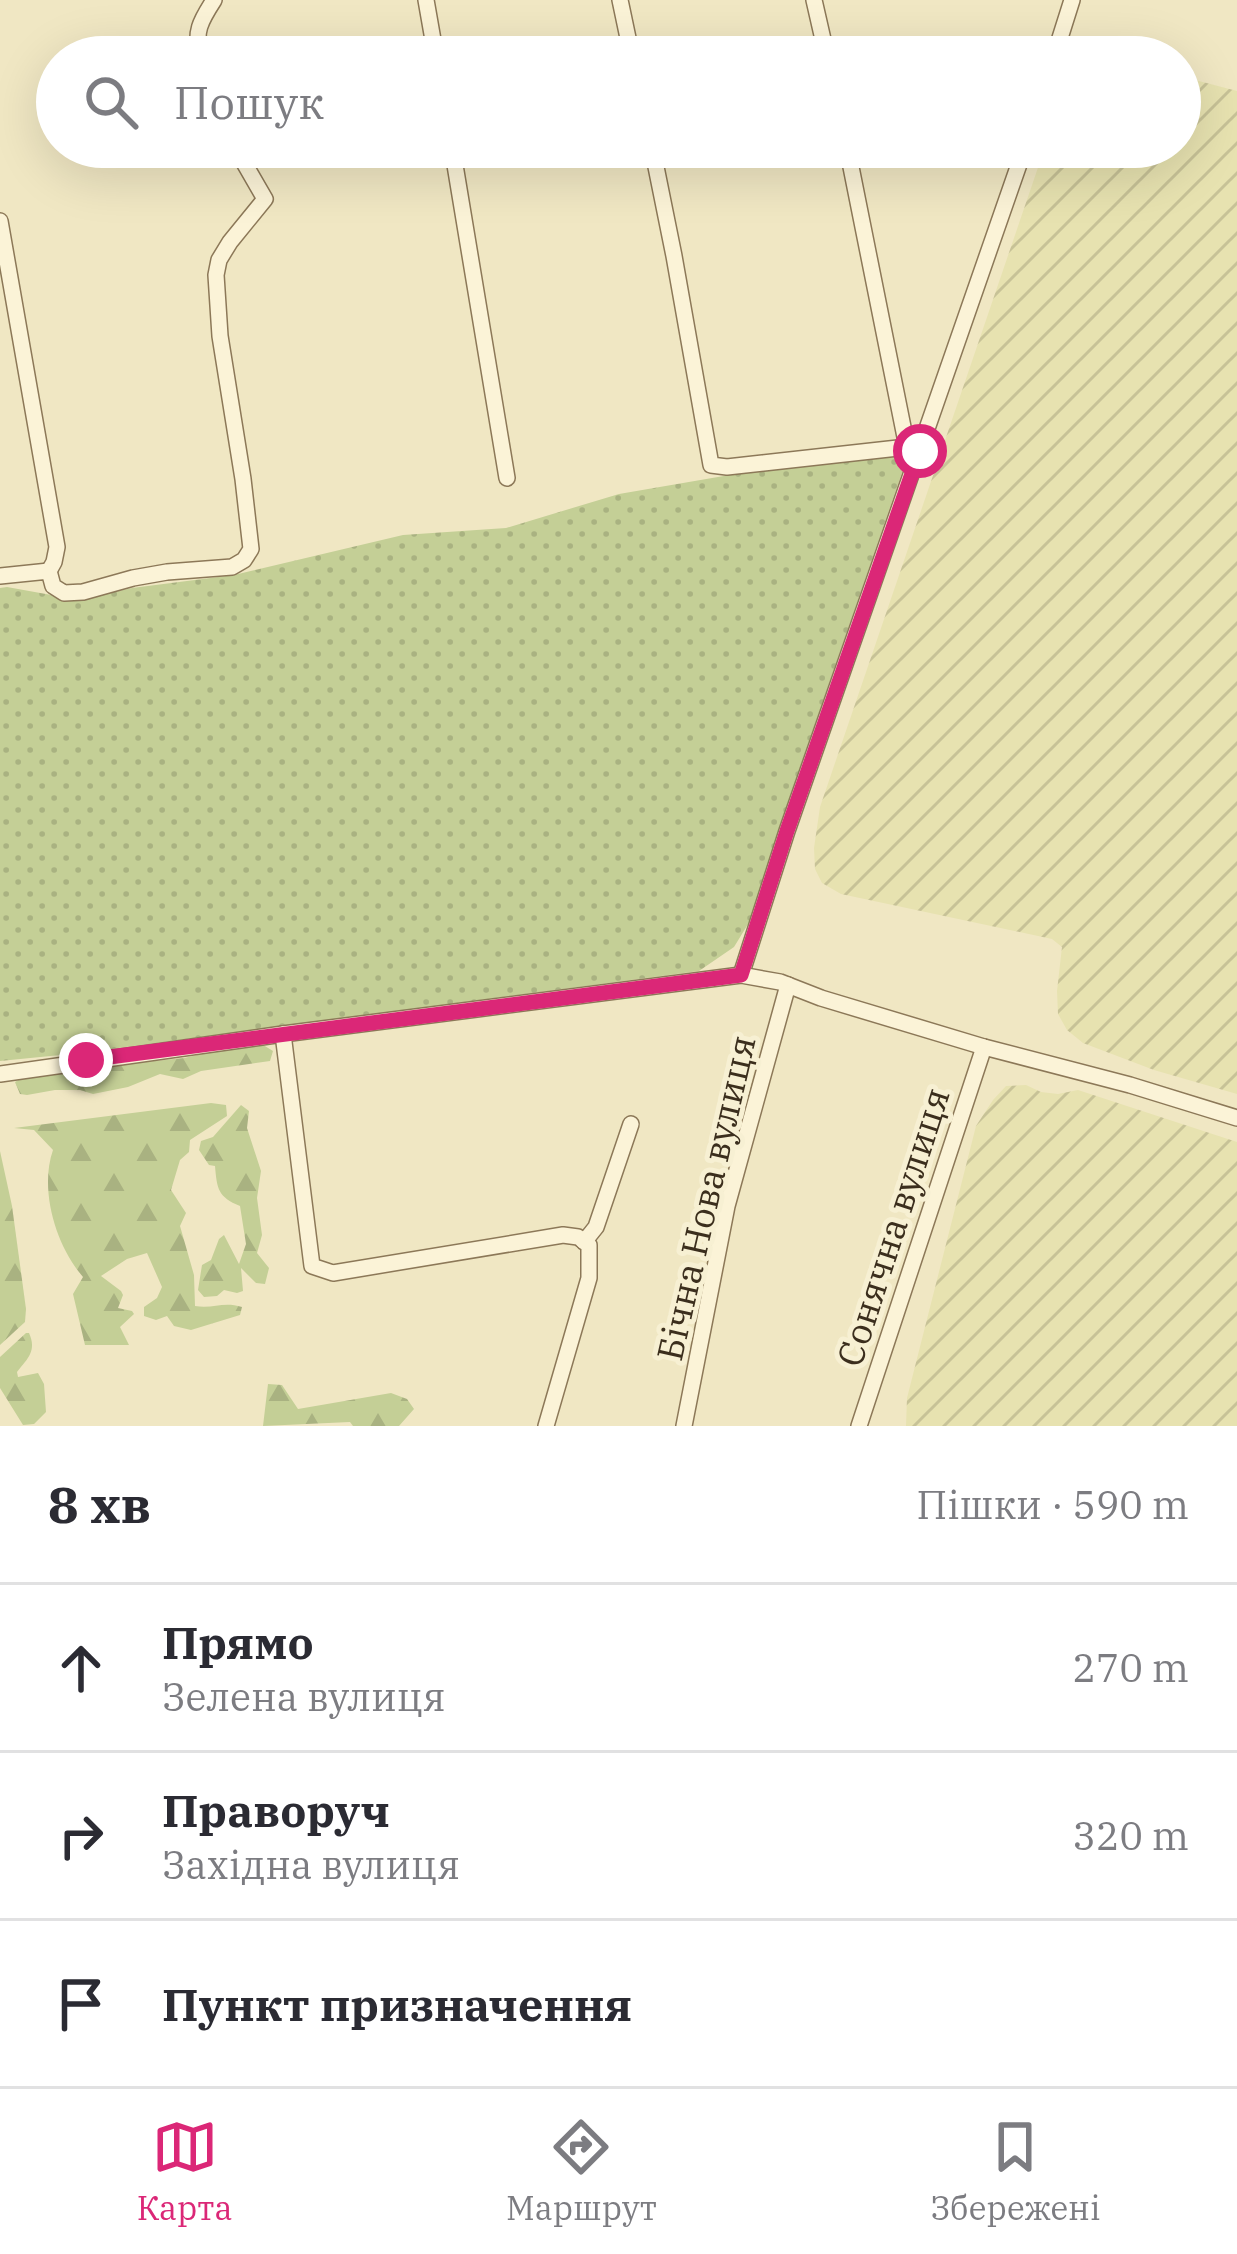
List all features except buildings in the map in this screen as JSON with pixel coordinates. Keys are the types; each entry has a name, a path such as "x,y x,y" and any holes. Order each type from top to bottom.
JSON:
{"street":[{"path":"197,36 198,24 214,0"},
{"path":"426,0 432,36"},
{"path":"620,0 628,36"},
{"path":"814,0 822,36"},
{"path":"1061,36 1072,0"},
{"path":"0,221 57,548 49,571 53,586 64,592 83,592 167,572 232,567 250,549 220,336 216,274 230,242 265,199 247,168"},
{"path":"455,168 507,478"},
{"path":"656,168 711,464 727,467 914,449"},
{"path":"852,168 914,449"},
{"path":"741,975 914,449 1016,168"},
{"path":"0,576 49,571"},
{"path":"0,1074 741,975 1237,1118"},
{"name":"Бічна Нова вулиця","path":"684,1426 728,1206 788,985"},
{"path":"283,1034 312,1266 334,1273 563,1235 589,1245 589,1278 546,1426"},
{"name":"Сонячна вулиця","path":"859,1426 984,1047"},
{"path":"584,1242 596,1226 631,1124"}],"shaded area":[{"path":"1201,82 1237,91 1237,1094 1154,1070 1083,1043 1067,1030 1058,1014 1062,947 1052,939 841,894 822,883 815,869 814,848 820,807 1038,168 1201,168"},
{"path":"1026,1085 1058,1094 1078,1090 1237,1142 1237,1426 906,1426 907,1398 976,1126 1006,1086"}],"green space":[{"path":"902,452 905,464 753,916 734,947 699,971 0,1061 0,588 79,600 234,575 403,535 506,528 619,494"},
{"path":"251,1043 273,1051 270,1061 201,1071 183,1079 160,1074 93,1094 55,1090 20,1094 15,1082 86,1068 184,1058"},
{"path":"211,1103 226,1105 227,1116 190,1140 171,1190 186,1213 180,1226 194,1275 195,1306 235,1305 242,1307 240,1315 191,1330 174,1326 167,1316 156,1320 144,1316 144,1307 157,1298 162,1287 147,1253 101,1276 121,1291 118,1308 134,1314 120,1327 129,1345 85,1345 73,1294 83,1277 65,1250 49,1200 53,1150 34,1130 14,1128"},
{"path":"241,1105 249,1111 247,1128 261,1171 257,1198 262,1235 257,1253 269,1268 265,1284 256,1283 241,1268 243,1291 224,1290 204,1297 198,1290 202,1265 211,1260 219,1239 224,1235 239,1264 246,1244 240,1206 223,1195 215,1166 199,1150 201,1141 213,1137"},
{"path":"0,1151 26,1309 25,1322 0,1345"},
{"path":"26,1333 32,1350 18,1377 38,1373 44,1384 46,1412 34,1424 23,1425 0,1388 0,1357"},
{"path":"268,1384 282,1385 298,1409 391,1393 407,1399 414,1409 399,1426 353,1426 350,1422 263,1426"}],"route":[{"path":"86,1060 741,975 920,451"}]}
